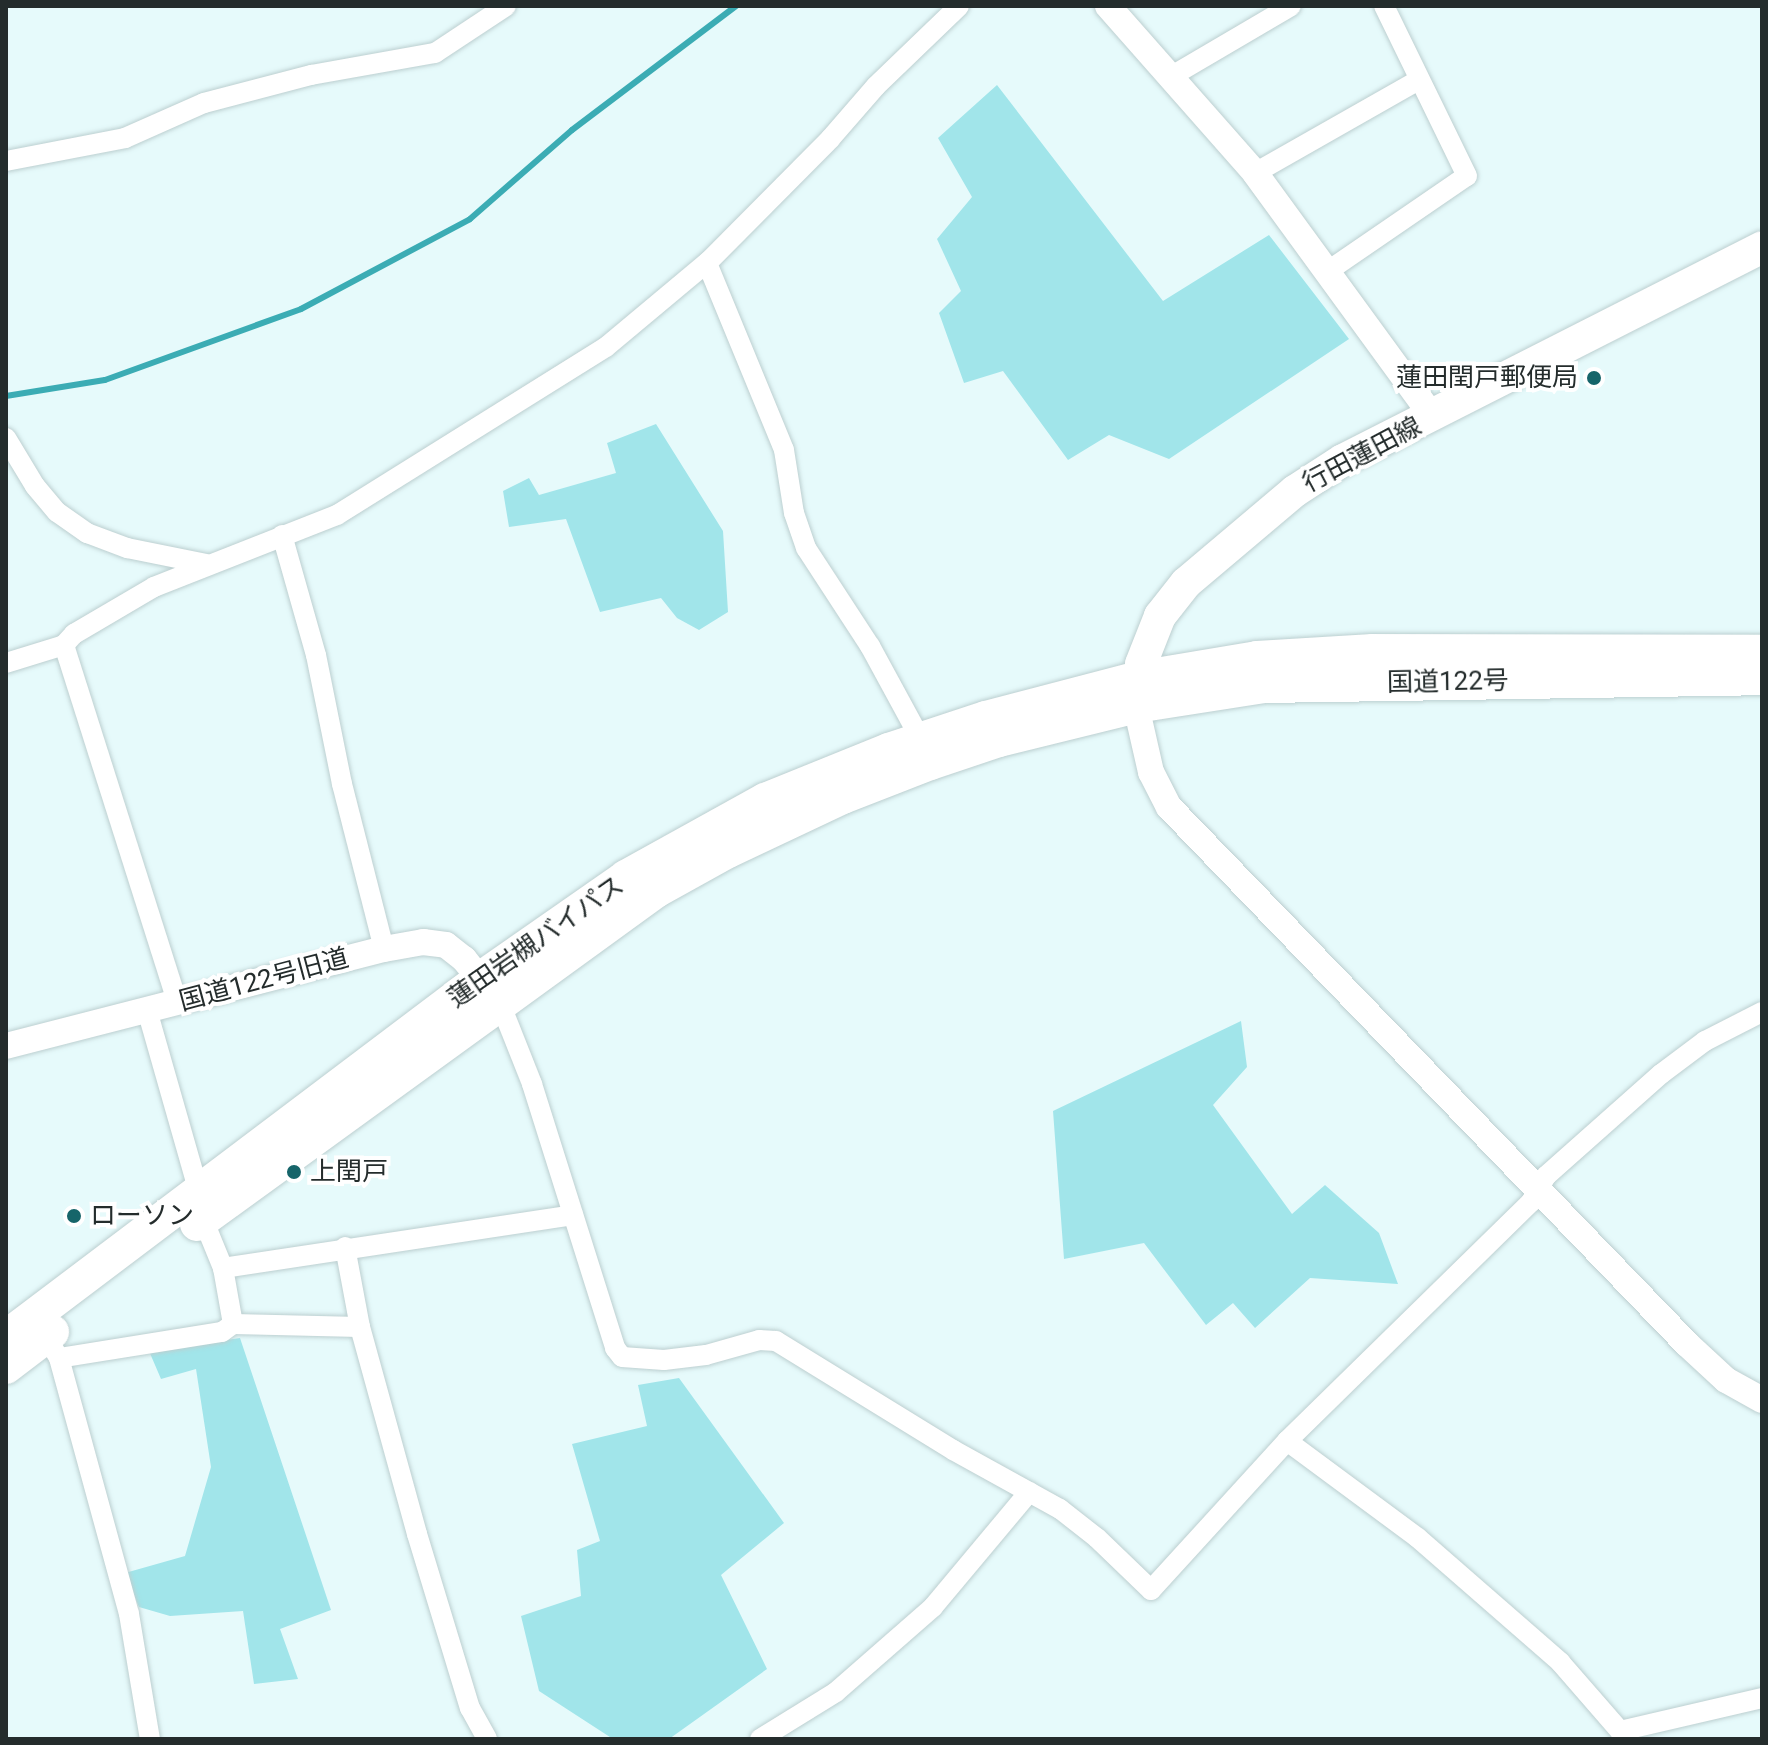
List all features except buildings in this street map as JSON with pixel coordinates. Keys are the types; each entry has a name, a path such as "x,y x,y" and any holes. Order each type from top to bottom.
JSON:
{"highway":[{"name":"国道122号","path":"1137,692 1257,658 1373,651 1762,652"},
{"name":"国道122号","path":"1137,692 1292,685 1762,678"},
{"name":"蓮田岩槻バイパス","path":"6,1337 201,1206 490,991 601,893 681,846 765,800 921,740 1137,692"},
{"name":"蓮田岩槻バイパス","path":"490,991 656,891 800,817 930,763 1137,692"},
{"name":"蓮田岩槻バイパス","path":"6,1367 52,1348 201,1206"}],"main road":[{"name":"行田蓮田線","path":"1137,692 1160,616 1186,583 1295,491 1343,460 1433,417 1762,247"}],"street":[{"path":"6,161 125,138 204,103 311,75 435,53 506,6"},
{"path":"6,663 64,645 74,634 154,587 337,515 606,347 707,263 830,139 876,86 959,6"},
{"path":"1108,6 1255,173 1433,417"},
{"path":"1170,77 1291,6"},
{"path":"1328,271 1467,176 1384,6"},
{"path":"1255,173 1419,80"},
{"path":"707,263 784,450 794,513 806,548 870,646 921,740"},
{"path":"6,438 57,512 87,533 127,548 206,564"},
{"path":"282,535 316,655 342,784 384,949"},
{"path":"64,645 177,1002"},
{"path":"1137,692 1151,772 1169,807 1687,1344 1726,1380 1762,1400"},
{"name":"国道122号旧道","path":"6,1046 384,949 423,942 446,945 464,959 490,991"},
{"path":"490,991 532,1084 615,1348 622,1357 664,1360 706,1355 759,1340 776,1341 1060,1509 1097,1538 1151,1590 1287,1441 1531,1202 1546,1176 1661,1074 1705,1041 1762,1012"},
{"path":"147,1010 201,1206 223,1268 233,1324"},
{"path":"223,1268 345,1247 573,1215"},
{"path":"345,1247 360,1327 470,1708 487,1739"},
{"path":"150,1739 129,1614 52,1348 222,1332 233,1324 360,1327"},
{"path":"1287,1441 1418,1538 1560,1662 1620,1731 1762,1698"},
{"path":"760,1739 792,1716 836,1692 933,1607 1029,1492"}],"shaded area":[{"path":"997,85 1163,301 1269,235 1349,339 1169,459 1109,435 1068,460 1003,371 964,383 939,313 961,291 937,239 972,197 938,138"},
{"path":"656,424 723,531 728,612 699,630 677,618 661,598 600,612 566,519 509,527 503,491 529,478 539,495 616,473 607,443"},
{"path":"1241,1021 1247,1067 1213,1105 1292,1214 1325,1185 1379,1233 1398,1284 1310,1278 1255,1328 1233,1303 1206,1325 1144,1243 1064,1259 1053,1111"},
{"path":"240,1338 331,1610 280,1629 298,1679 254,1684 243,1611 170,1616 139,1607 125,1573 185,1556 211,1467 196,1369 161,1379 149,1351"},
{"path":"679,1378 784,1523 721,1575 767,1669 669,1739 613,1739 539,1691 521,1616 581,1596 577,1550 600,1541 572,1444 647,1426 638,1385"}],"waterway":[{"path":"6,396 105,380 301,309 470,219 572,130 736,6"}],"place":[{"name":"蓮田閏戸郵便局","path":"1594,378"},
{"name":"上閏戸","path":"294,1172"},
{"name":"ローソン","path":"74,1216"}]}
